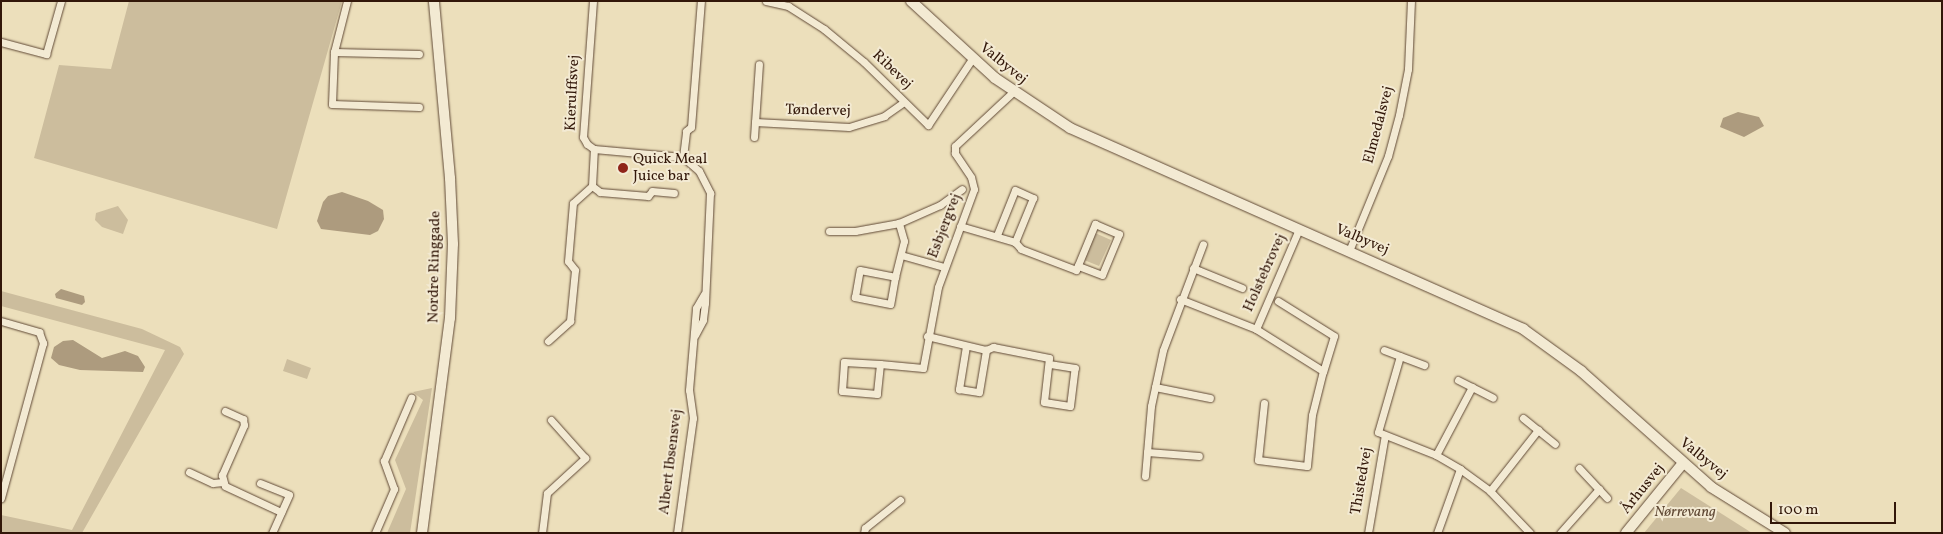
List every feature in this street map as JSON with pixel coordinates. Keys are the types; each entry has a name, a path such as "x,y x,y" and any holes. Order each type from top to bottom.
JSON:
{"street":[{"path":"1,42 46,54 61,1"},
{"path":"347,1 334,52 332,104 419,108"},
{"name":"Nordre Ringgade","path":"422,533 448,337 452,244 450,178 434,1"},
{"name":"Kierulffsvej","path":"592,186 594,149 583,137 593,1"},
{"path":"594,149 683,158 686,131 691,127 701,1"},
{"name":"Ribevej","path":"766,1 788,6 824,29 928,125 972,59"},
{"name":"Valbyvej","path":"911,1 972,59 1013,92 1103,144 1523,329 1581,371 1711,487 1785,533"},
{"name":"Elmedalsvej","path":"1349,251 1388,156 1399,115 1408,69 1411,1"},
{"path":"334,52 419,54"},
{"path":"754,137 759,64"},
{"name":"Esbjergvej","path":"880,364 923,368 927,336 944,267 974,184 956,156 955,146 1013,92"},
{"name":"Tøndervej","path":"755,122 849,127 884,116 904,102"},
{"name":"Albert Ibsensvej","path":"677,533 693,418 689,390 696,308 704,294 710,193 699,171 683,158"},
{"path":"548,341 570,321 575,270 568,261 573,203 592,186 600,192 628,194 674,192"},
{"path":"829,231 855,231 899,223 940,205 962,190"},
{"path":"997,235 1015,190 1034,198 1015,242"},
{"path":"896,277 860,270 855,297 890,304 901,255 904,241 899,223"},
{"path":"960,226 988,237 997,235 1015,242 1022,249 1076,270 1095,224 1119,234 1102,275 1078,266"},
{"name":"Holstebrovej","path":"1256,329 1299,229"},
{"path":"1145,476 1154,386 1180,299 1202,244"},
{"path":"901,255 944,267"},
{"name":"Holstebrovej","path":"1193,268 1242,288"},
{"name":"Holstebrovej","path":"1180,299 1256,329 1323,371"},
{"name":"Holstebrovej","path":"1264,403 1258,460 1307,466 1312,415 1334,336 1278,301"},
{"path":"1,320 39,332 43,343 1,498"},
{"path":"927,336 960,341 966,346 986,350 993,348 1049,358 1050,364 1044,402 1070,406 1075,368 1050,364"},
{"path":"966,346 959,389 979,392 986,350"},
{"path":"1384,350 1424,365"},
{"name":"Thistedvej","path":"1400,356 1378,432 1436,455 1460,468 1490,491 1530,533"},
{"path":"844,362 880,364 877,394 842,391 844,362"},
{"path":"1458,380 1493,398"},
{"path":"1154,386 1210,398"},
{"path":"1436,455 1472,388"},
{"path":"375,533 394,489 384,461 411,398"},
{"path":"224,411 243,419 244,425 222,475 223,482 228,490 281,512"},
{"path":"1522,418 1555,444"},
{"path":"542,533 547,493 585,458 551,420"},
{"path":"1490,491 1538,430"},
{"name":"Thistedvej","path":"1368,533 1385,435"},
{"path":"1147,452 1199,456"},
{"name":"Århusvej","path":"1626,533 1683,463"},
{"path":"1437,533 1460,468"},
{"path":"1579,468 1607,498"},
{"path":"189,472 213,483 223,482"},
{"path":"260,483 289,495 272,533"},
{"path":"1560,533 1598,489"},
{"path":"864,533 864,528 900,500"}],"green space":[{"path":"129,1 342,1 277,229 34,158 59,65 111,69"},
{"path":"118,206 128,220 123,234 102,227 95,220 96,213"},
{"path":"1095,233 1111,240 1099,266 1084,260"},
{"path":"1,291 142,329 180,347 184,354 82,533 1,532 1,515 72,530 165,350 1,306"},
{"path":"287,359 311,368 307,379 283,371"},
{"path":"432,388 410,533 387,533 406,489 395,460 423,400 413,392"},
{"name":"Nørrevang","path":"1681,488 1752,533 1644,533"}],"shaded area":[{"path":"1738,112 1759,117 1764,126 1744,137 1720,127 1723,118"},
{"path":"342,192 368,201 383,210 384,219 378,231 370,235 321,229 317,221 323,202 328,196"},
{"path":"61,289 84,296 85,302 82,305 56,298 55,294"},
{"path":"73,340 102,358 125,351 138,356 145,367 143,372 80,370 59,365 51,358 54,347 63,341"}],"place":[{"name":"Quick Meal Juice bar","path":"623,168"}]}
